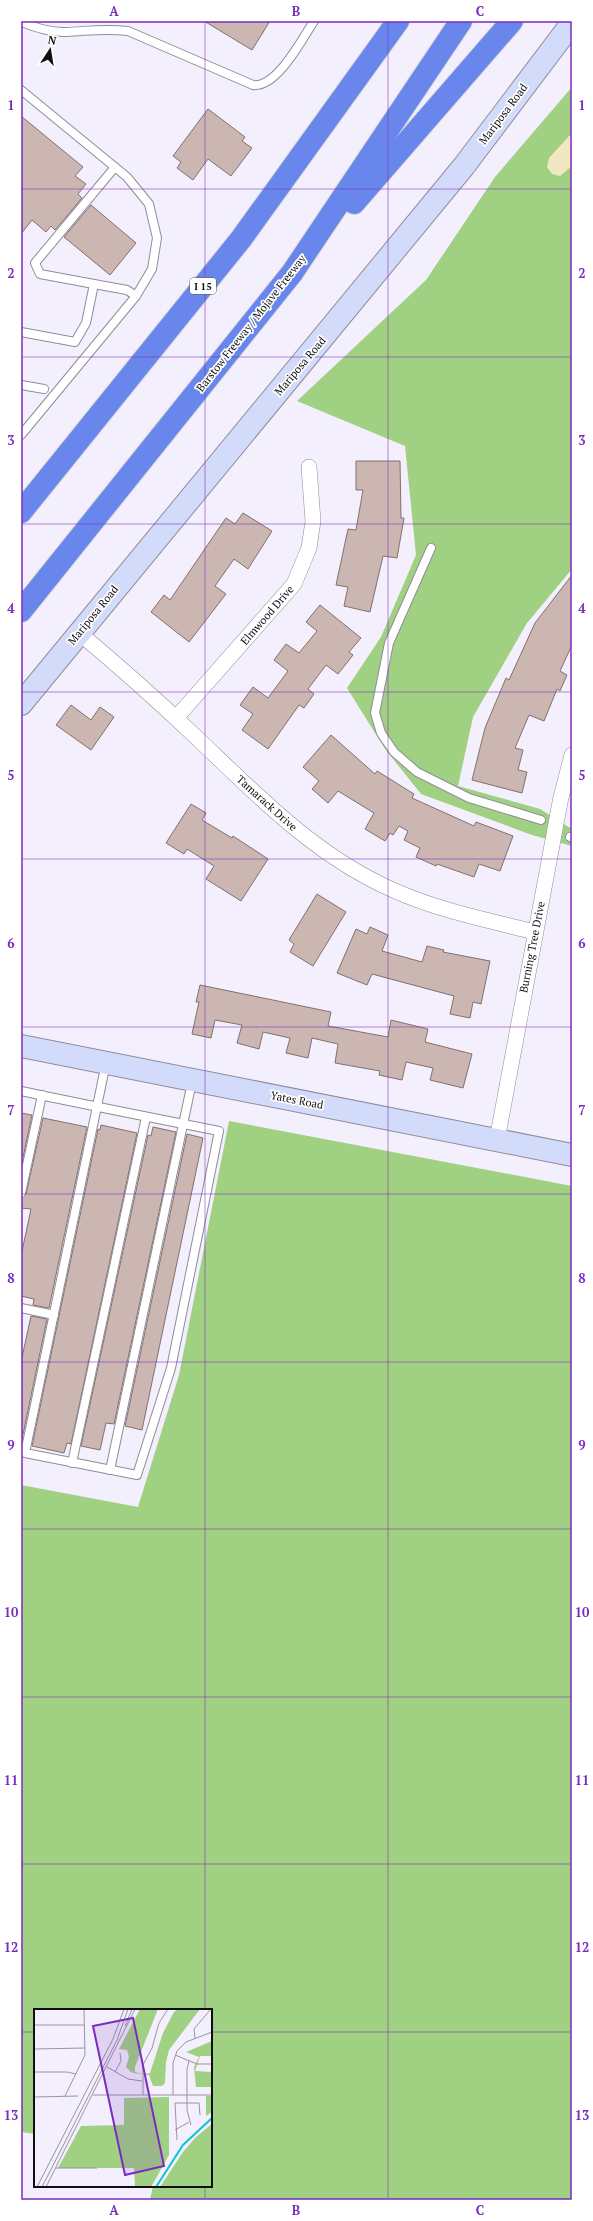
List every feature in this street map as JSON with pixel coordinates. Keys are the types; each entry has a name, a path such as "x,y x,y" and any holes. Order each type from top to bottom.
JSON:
{"highway":[{"name":"I 15","path":"21,512 241,239 398,21"},
{"name":"Barstow Freeway / Mojave Freeway","path":"21,611 292,273 461,21"},
{"path":"292,273 512,21"}],"main road":[{"name":"Mariposa Road","path":"21,704 78,632 464,166 572,23"},
{"name":"Yates Road","path":"21,1046 572,1155"}],"street":[{"name":"Elmwood Drive","path":"176,718 294,584 309,548 313,521 309,467"},
{"name":"Tamarack Drive","path":"78,632 176,718 280,818 338,860 400,893 447,910 535,932"},
{"name":"Burning Tree Drive","path":"497,1140 561,797 572,755"}],"lane":[{"path":"21,22 40,29 65,32 107,28 128,31 253,85 260,85 275,76 314,21"},
{"path":"21,90 127,177 149,204 157,238 152,269 136,296 21,435"},
{"path":"115,167 35,263 40,274 127,290 136,296"},
{"path":"21,332 75,342 86,323 94,284"},
{"path":"21,385 44,390"},
{"path":"431,548 389,643 375,713 381,733 394,752 404,763 417,772 469,798 541,820"},
{"path":"21,1091 97,1106 146,1117 219,1131 171,1368 137,1475 25,1453 54,1315 97,1106 106,1062"},
{"path":"110,1470 193,1079"},
{"path":"21,1193 42,1095"},
{"path":"72,1463 146,1117"},
{"path":"21,1308 54,1315"}],"green space":[{"path":"572,87 572,569 527,623 473,717 458,786 540,809 572,829 572,846 532,835 421,794 385,749 347,688 381,637 416,555 405,446 297,401 426,280 495,177"},
{"path":"229,1121 572,1186 572,2200 150,2200 153,2187 212,2187 212,2009 34,2009 34,2134 21,2132 21,1485 138,1507 179,1375"}],"sand":[{"path":"569,136 572,136 572,166 560,176 552,174 547,167 549,158"}],"building":[{"path":"204,21 270,21 252,50"},
{"path":"208,109 245,137 242,141 252,148 231,176 208,159 193,180 177,168 181,162 173,156"},
{"path":"21,116 83,167 75,176 86,184 78,194 82,198 55,230 51,226 46,232 32,220 21,234"},
{"path":"91,205 136,243 110,275 64,237"},
{"path":"356,461 400,461 401,518 404,518 397,558 383,556 370,612 344,606 348,587 336,585 348,529 356,530 363,490 356,490"},
{"path":"243,513 272,531 248,569 234,559 215,586 226,594 189,642 151,612 164,595 170,600 226,518 235,524"},
{"path":"572,575 572,645 560,671 567,675 560,691 557,689 544,721 529,715 515,748 523,750 518,770 527,772 522,793 472,780 485,728 506,678 509,680 535,623"},
{"path":"320,605 361,638 349,652 353,655 338,674 326,665 308,689 314,694 304,708 299,705 268,749 242,730 253,714 240,705 253,687 268,698 288,671 274,660 286,644 299,653 317,631 306,622"},
{"path":"71,705 91,720 100,707 114,717 91,750 56,725"},
{"path":"331,735 375,774 377,771 414,794 412,798 474,826 476,822 513,836 500,871 479,864 474,877 437,864 436,866 416,857 420,848 404,840 408,831 399,826 393,835 390,833 385,841 365,829 374,813 338,791 328,803 312,789 319,781 303,767"},
{"path":"191,804 206,813 202,820 232,838 233,836 268,859 241,901 206,879 214,866 187,849 184,854 166,843"},
{"path":"317,894 346,912 313,966 290,952 294,944 289,940"},
{"path":"370,927 388,935 382,951 422,962 427,946 444,950 443,952 490,961 481,1004 473,1002 470,1018 450,1014 454,996 372,974 367,985 337,973 356,929 367,934"},
{"path":"200,985 331,1012 328,1026 388,1037 391,1020 428,1029 425,1042 472,1054 463,1088 430,1080 433,1068 406,1062 402,1080 379,1075 380,1071 335,1063 338,1044 312,1038 308,1058 286,1053 290,1038 263,1032 259,1049 237,1043 242,1025 215,1020 211,1038 192,1034 199,1002 196,1002"},
{"path":"21,1113 32,1115 21,1167"},
{"path":"43,1118 87,1127 49,1308 33,1305 34,1299 21,1296 21,1256 31,1209 21,1208 21,1198 26,1194"},
{"path":"101,1125 137,1133 71,1444 67,1443 64,1453 32,1446 98,1129 100,1130"},
{"path":"153,1127 176,1132 114,1424 106,1423 100,1450 81,1446 148,1135 151,1136"},
{"path":"187,1134 203,1138 142,1430 125,1426"},
{"path":"31,1316 47,1319 21,1444 21,1362"}]}
